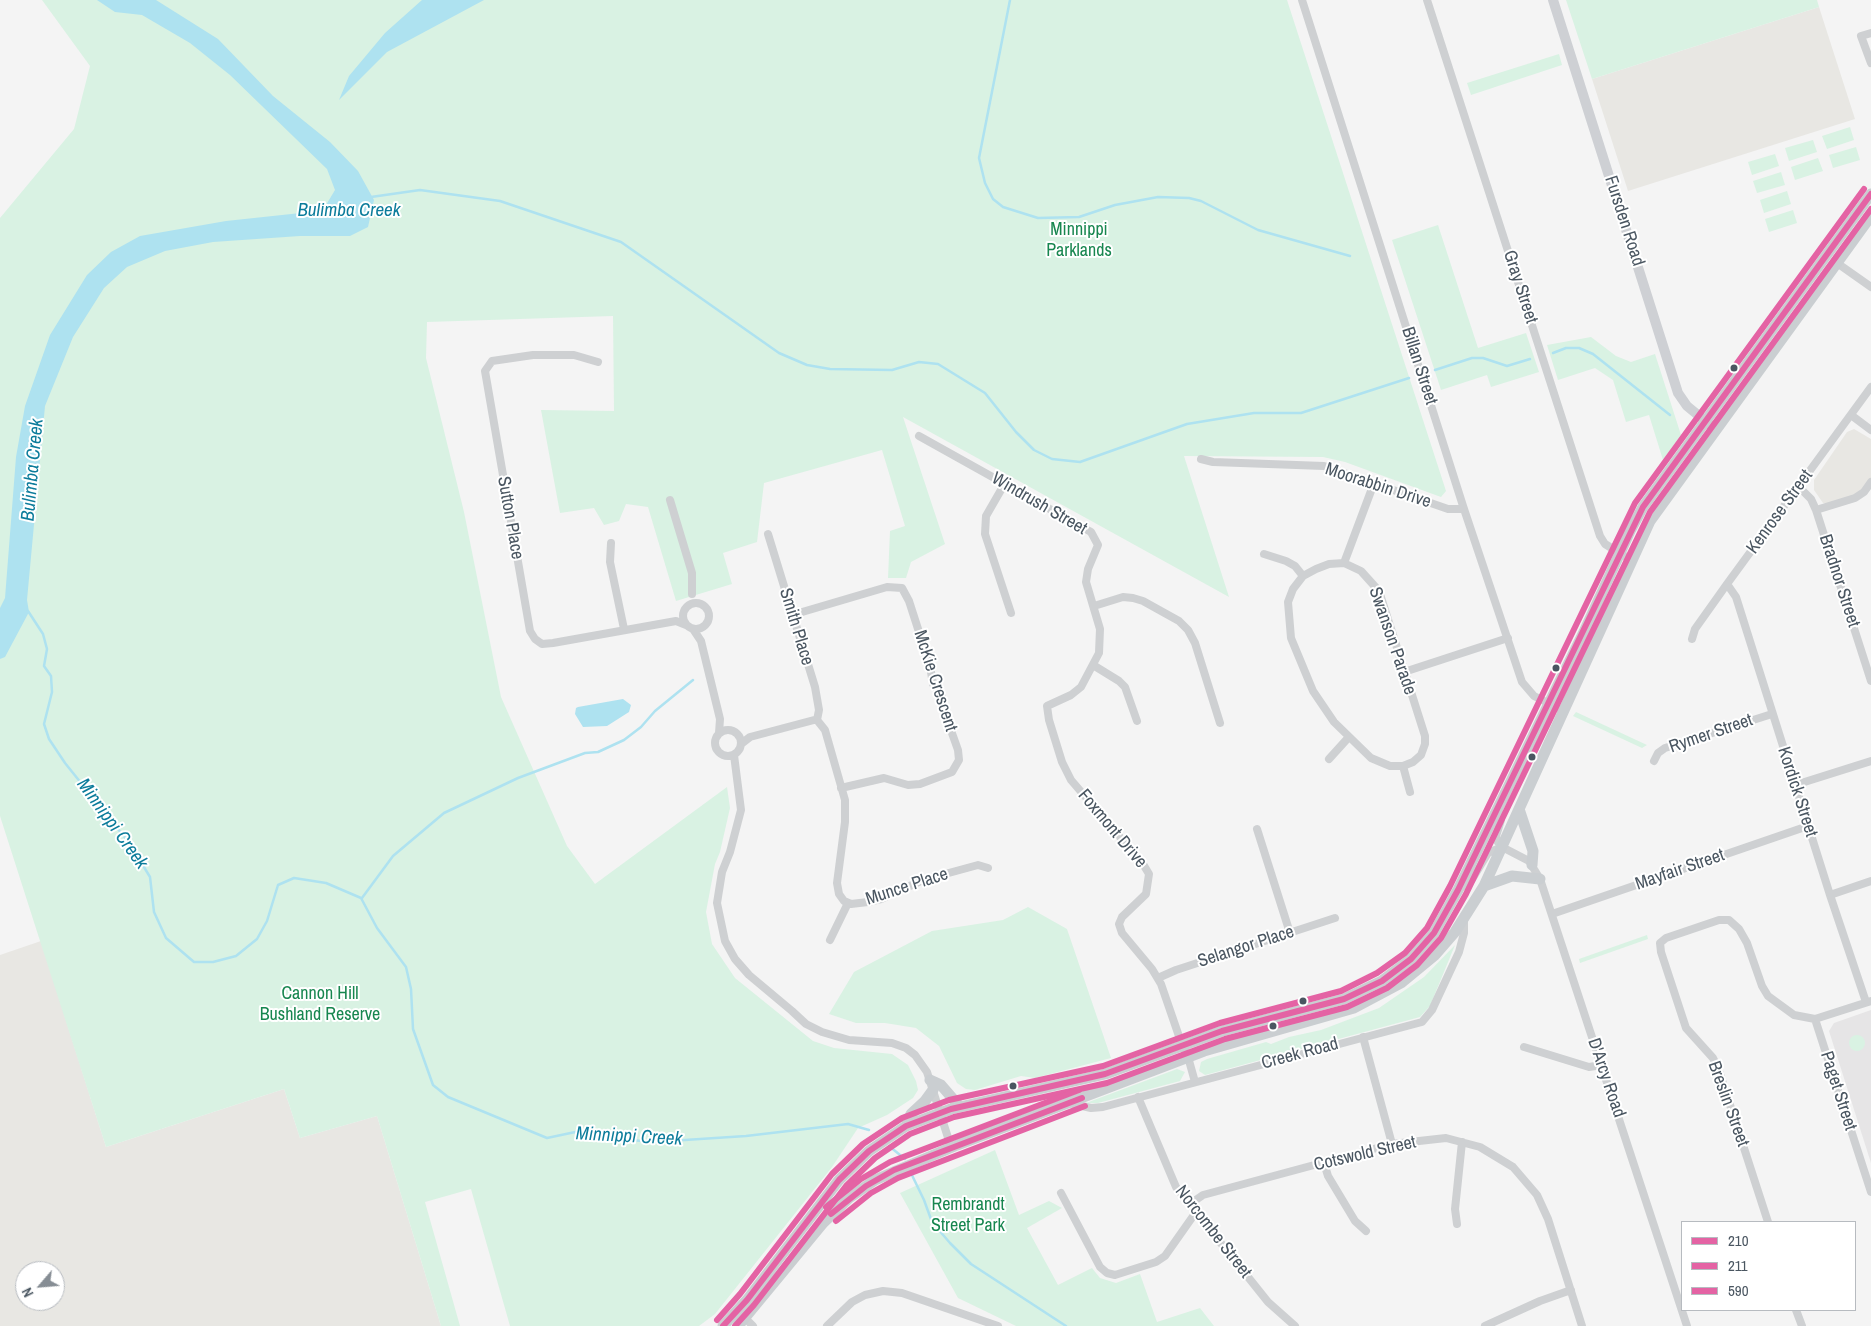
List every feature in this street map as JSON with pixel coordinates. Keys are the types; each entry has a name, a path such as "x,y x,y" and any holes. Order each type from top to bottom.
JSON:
{"main road":[{"name":"Creek Road","path":"723,1326 747,1300 832,1188 864,1156 906,1126 940,1112 1090,1079 1182,1045 1256,1021 1344,999 1375,986 1404,965 1426,942 1440,923 1458,890 1643,507 1871,194"},
{"name":"Creek Road","path":"746,1323 814,1233 849,1198 886,1174 1188,1057 1231,1042 1332,1016 1366,1004 1401,984 1424,965 1445,944 1464,920 1484,886 1631,560 1656,511 1871,216"},
{"path":"1519,809 1533,851 1532,865"},
{"path":"1484,886 1512,876 1540,879"},
{"path":"906,1126 910,1114 925,1102 931,1085 941,1084 960,1107"},
{"path":"832,1188 844,1191 849,1198"}],"street":[{"name":"Billan Street","path":"1302,0 1464,508 1524,687 1534,696 1564,711"},
{"name":"Gray Street","path":"1428,0 1597,526 1604,542 1619,554 1631,560"},
{"name":"Fursden Road","path":"1553,0 1678,393 1687,406 1715,429"},
{"path":"1871,32 1861,36 1871,63"},
{"path":"1837,262 1871,287"},
{"name":"Sutton Place","path":"598,362 574,355 533,355 492,362 484,370 530,631 535,639 542,644 547,644 676,620"},
{"name":"Kenrose Street","path":"1692,639 1695,629 1871,387"},
{"path":"1851,414 1871,430"},
{"name":"Windrush Street","path":"920,436 1091,532 1098,545 1088,569 1086,582 1094,606"},
{"name":"Moorabbin Drive","path":"1201,459 1213,462 1324,466 1448,509 1464,508"},
{"path":"1816,510 1855,498 1864,492 1871,482"},
{"path":"1005,483 986,516 985,534 1011,614"},
{"path":"1374,483 1344,563 1329,564 1303,576 1293,589 1288,602 1291,638 1313,691 1334,722 1348,738 1371,758 1382,764 1403,766 1410,792"},
{"name":"Bradnor Street","path":"1798,486 1811,499 1816,510 1871,681"},
{"path":"670,500 692,573 692,594"},
{"name":"Smith Place","path":"768,534 815,688 819,710 817,720"},
{"path":"611,543 610,562 624,629"},
{"path":"1264,554 1295,566 1303,576"},
{"name":"Swanson Parade","path":"1344,563 1361,571 1379,592 1425,736 1425,744 1421,755 1413,762 1403,766"},
{"name":"Kordick Street","path":"1727,584 1736,597 1830,895 1868,1001"},
{"name":"McKie Crescent","path":"792,614 887,587 902,588 909,601 930,666 933,684 942,696 943,708 958,750 959,760 952,772 920,784 908,785 884,778 841,788"},
{"path":"1094,606 1123,597 1133,598 1143,600 1179,621 1188,630 1194,642 1220,723"},
{"path":"701,641 709,618 704,606 691,604 676,620 690,627 705,625"},
{"name":"Foxmont Drive","path":"1094,606 1101,641 1094,665 1080,687 1072,695 1047,706 1049,720 1062,762 1071,780 1143,864 1149,874 1146,894 1122,917 1119,924 1122,932 1158,978 1188,1057 1195,1082"},
{"path":"683,613 690,627 701,641 723,731 714,744 718,752 726,756 734,768"},
{"path":"1404,672 1508,638"},
{"path":"1094,665 1119,680 1125,687 1137,721"},
{"name":"Rymer Street","path":"1654,761 1658,753 1665,748 1772,714"},
{"path":"817,720 750,737 741,744 734,755 734,768 741,810 730,852 722,872 717,903 725,941 735,959 749,975 806,1024 836,1037 899,1045 919,1059 931,1085 952,1147"},
{"name":"Munce Place","path":"817,720 825,730 845,800 846,822 837,883 839,894 848,903 858,904 881,899 923,880 978,865 988,868"},
{"path":"723,731 736,732 750,737"},
{"path":"736,732 741,744"},
{"path":"1329,759 1348,738"},
{"path":"726,756 734,755"},
{"path":"1795,785 1871,761"},
{"name":"Creek Road","path":"1458,890 1471,881 1488,853 1502,848 1496,839 1502,820 1498,808"},
{"name":"Mayfair Street","path":"1552,914 1808,826"},
{"path":"1257,829 1290,933"},
{"name":"D'Arcy Road","path":"1502,848 1522,857 1532,865 1540,879 1681,1308"},
{"path":"1830,895 1871,881"},
{"path":"830,940 848,903"},
{"name":"Selangor Place","path":"1158,978 1176,970 1335,918"},
{"name":"Creek Road","path":"1068,1103 1091,1108 1418,1024 1426,1019 1435,1006 1462,942 1464,920"},
{"name":"Breslin Street","path":"1768,1221 1718,1068 1713,1058 1686,1028 1661,952 1660,943 1666,938 1719,920 1729,920 1739,929 1747,943 1762,986 1768,996 1794,1015 1806,1019 1815,1019"},
{"path":"1815,1019 1868,1001"},
{"name":"Paget Street","path":"1815,1019 1871,1192"},
{"path":"1363,1037 1392,1144"},
{"path":"1524,1048 1589,1067 1602,1065"},
{"name":"Norcombe Street","path":"1138,1096 1176,1187 1268,1302 1295,1326"},
{"name":"Cotswold Street","path":"1190,1204 1203,1196 1392,1144 1446,1138 1480,1147 1498,1156 1525,1178 1537,1195 1548,1219 1582,1326"},
{"path":"1457,1224 1455,1209 1462,1142"},
{"path":"1324,1163 1328,1176 1354,1221 1366,1231"},
{"path":"1060,1193 1100,1267 1107,1273 1115,1274 1156,1262 1165,1256 1196,1212"},
{"path":"1485,1326 1540,1301 1571,1290"},
{"path":"827,1326 852,1302 865,1295 883,1291 902,1293 998,1326"},
{"name":"D'Arcy Road","path":"1682,1311 1687,1326"},
{"path":"1796,1311 1802,1326"}],"shaded area":[{"path":"1819,7 1855,119 1628,191 1592,79"},
{"path":"1854,429 1871,439 1871,478 1859,493 1829,504 1823,503 1814,490 1814,480 1847,432"},
{"path":"41,941 106,1147 284,1089 300,1138 377,1116 441,1326 0,1326 0,955"},
{"path":"1871,1010 1871,1163 1829,1031 1834,1023"}],"green space":[{"name":"Minnippi Parklands","path":"42,0 1287,0 1446,491 1441,497 1345,462 1323,457 1184,456 1229,597 903,417 945,544 911,562 906,578 888,578 890,531 905,526 882,450 764,483 757,542 723,553 732,584 676,601 648,507 626,504 619,521 604,525 594,508 560,513 541,410 614,411 613,316 427,322 426,358 464,512 501,697 567,846 595,884 727,787 730,808 720,852 715,864 706,912 712,944 735,978 813,1041 834,1048 892,1054 908,1065 918,1090 913,1098 887,1115 858,1128 832,1167 715,1314 699,1326 510,1326 471,1189 425,1202 460,1326 441,1326 377,1116 300,1138 284,1089 106,1147 0,816 0,218 74,129 90,66"},
{"path":"1566,0 1817,0 1819,7 1592,79"},
{"path":"1559,54 1562,65 1471,95 1467,83"},
{"path":"1850,127 1854,140 1827,149 1822,136"},
{"path":"1813,140 1817,152 1789,161 1785,148"},
{"path":"1856,147 1860,160 1833,168 1829,155"},
{"path":"1775,154 1779,166 1752,175 1748,162"},
{"path":"1818,158 1823,171 1795,180 1791,167"},
{"path":"1781,172 1785,185 1757,193 1753,181"},
{"path":"1787,191 1791,204 1764,213 1760,200"},
{"path":"1793,210 1797,223 1769,232 1765,219"},
{"path":"1438,225 1478,348 1526,333 1539,372 1491,387 1487,375 1441,390 1392,240"},
{"path":"1591,337 1616,356 1631,362 1655,354 1681,435 1663,460 1649,415 1626,422 1613,380 1595,368 1558,380 1547,345"},
{"path":"1576,712 1647,745 1642,748 1573,716"},
{"path":"1028,907 1067,929 1111,1058 1035,1078 1021,1076 975,1090 966,1089 957,1083 939,1046 916,1028 885,1023 856,1023 829,1014 854,972 932,931 1003,920"},
{"path":"1647,935 1648,939 1580,963 1579,959"},
{"path":"1455,945 1430,1006 1420,1017 1205,1075 1199,1071 1201,1062 1207,1059 1266,1042 1271,1044 1289,1037 1321,1030 1379,1008 1424,977"},
{"path":"1854,1035 1860,1035 1865,1040 1863,1049 1854,1051 1849,1046 1849,1040"},
{"path":"1177,1069 1185,1072 1180,1081 1098,1103 1086,1103"},
{"name":"Rembrandt Street Park","path":"995,1150 1019,1215 1049,1201 1062,1208 1027,1228 1058,1285 1092,1268 1100,1278 1116,1283 1140,1274 1157,1322 1200,1308 1214,1326 1016,1326 958,1298 900,1193"}],"water":[{"name":"Bulimba Creek","path":"97,0 156,0 218,39 273,96 330,142 358,171 374,200 368,227 350,236 300,236 213,242 165,251 127,267 104,288 73,337 45,406 27,600 29,612 5,657 0,659 0,608 5,598 16,457 25,406 50,335 87,275 111,252 140,236 226,221 310,212 326,205 335,190 327,169 230,75 190,43 142,15 115,12"},
{"path":"422,0 484,0 387,52 339,100 349,76 385,33"},
{"path":"623,699 631,705 629,712 607,726 583,727 575,714 578,707"}],"waterway":[{"path":"1010,0 979,158 985,183 993,199 1003,207 1038,218 1079,217 1115,205 1158,197 1189,198 1201,201 1258,230 1350,256"},
{"path":"371,197 420,190 500,201 621,242 779,353 807,365 830,369 892,370 919,362 938,364 985,393 1016,432 1034,450 1052,459 1080,462 1187,424 1254,413 1301,413 1409,378"},
{"path":"1553,353 1566,348 1579,348 1593,354 1670,415"},
{"path":"1435,370 1472,358 1483,358 1507,366 1530,359"},
{"name":"Minnippi Creek","path":"28,611 43,634 47,649 44,666 51,676 52,692 44,724 49,739 65,763 130,844 150,877 154,912 166,938 194,962 213,962 236,956 257,939 267,921 278,885 294,878 326,883 361,898 377,928 406,967 411,989 413,1029 433,1085 448,1097 547,1138 580,1131 601,1132 619,1139 654,1142 746,1136 848,1124 869,1130"},
{"path":"362,898 393,856 444,813 518,778 585,753 598,752 624,740 641,727 655,711 693,680"},
{"name":"Minnippi Creek","path":"889,1146 905,1159"},
{"name":"Minnippi Creek","path":"909,1169 932,1222 950,1243 971,1264 1066,1326"}],"transit line":[{"name":"590","path":"717,1320 740,1294 832,1174 863,1144 902,1118 949,1100 1103,1066 1220,1023 1341,991 1377,973 1405,953 1427,928 1450,886 1635,503 1864,189"},
{"name":"210","path":"723,1326 747,1300 839,1180 869,1151 906,1126 951,1109 1105,1074 1222,1031 1344,999 1382,981 1411,959 1434,933 1458,890 1643,507 1871,194"},
{"name":"211","path":"735,1326 754,1305 846,1186 875,1158 910,1134 954,1117 1107,1083 1225,1039 1347,1007 1387,988 1417,965 1441,938 1466,894 1650,512 1871,209"},
{"name":"590","path":"826,1207 861,1179 890,1162 1079,1090"},
{"name":"210","path":"831,1214 866,1186 894,1170 1082,1098"},
{"name":"211","path":"836,1221 871,1193 898,1178 1085,1106"}],"park label":[{"name":"Cannon Hill Bushland Reserve","path":"320,1004"}]}
